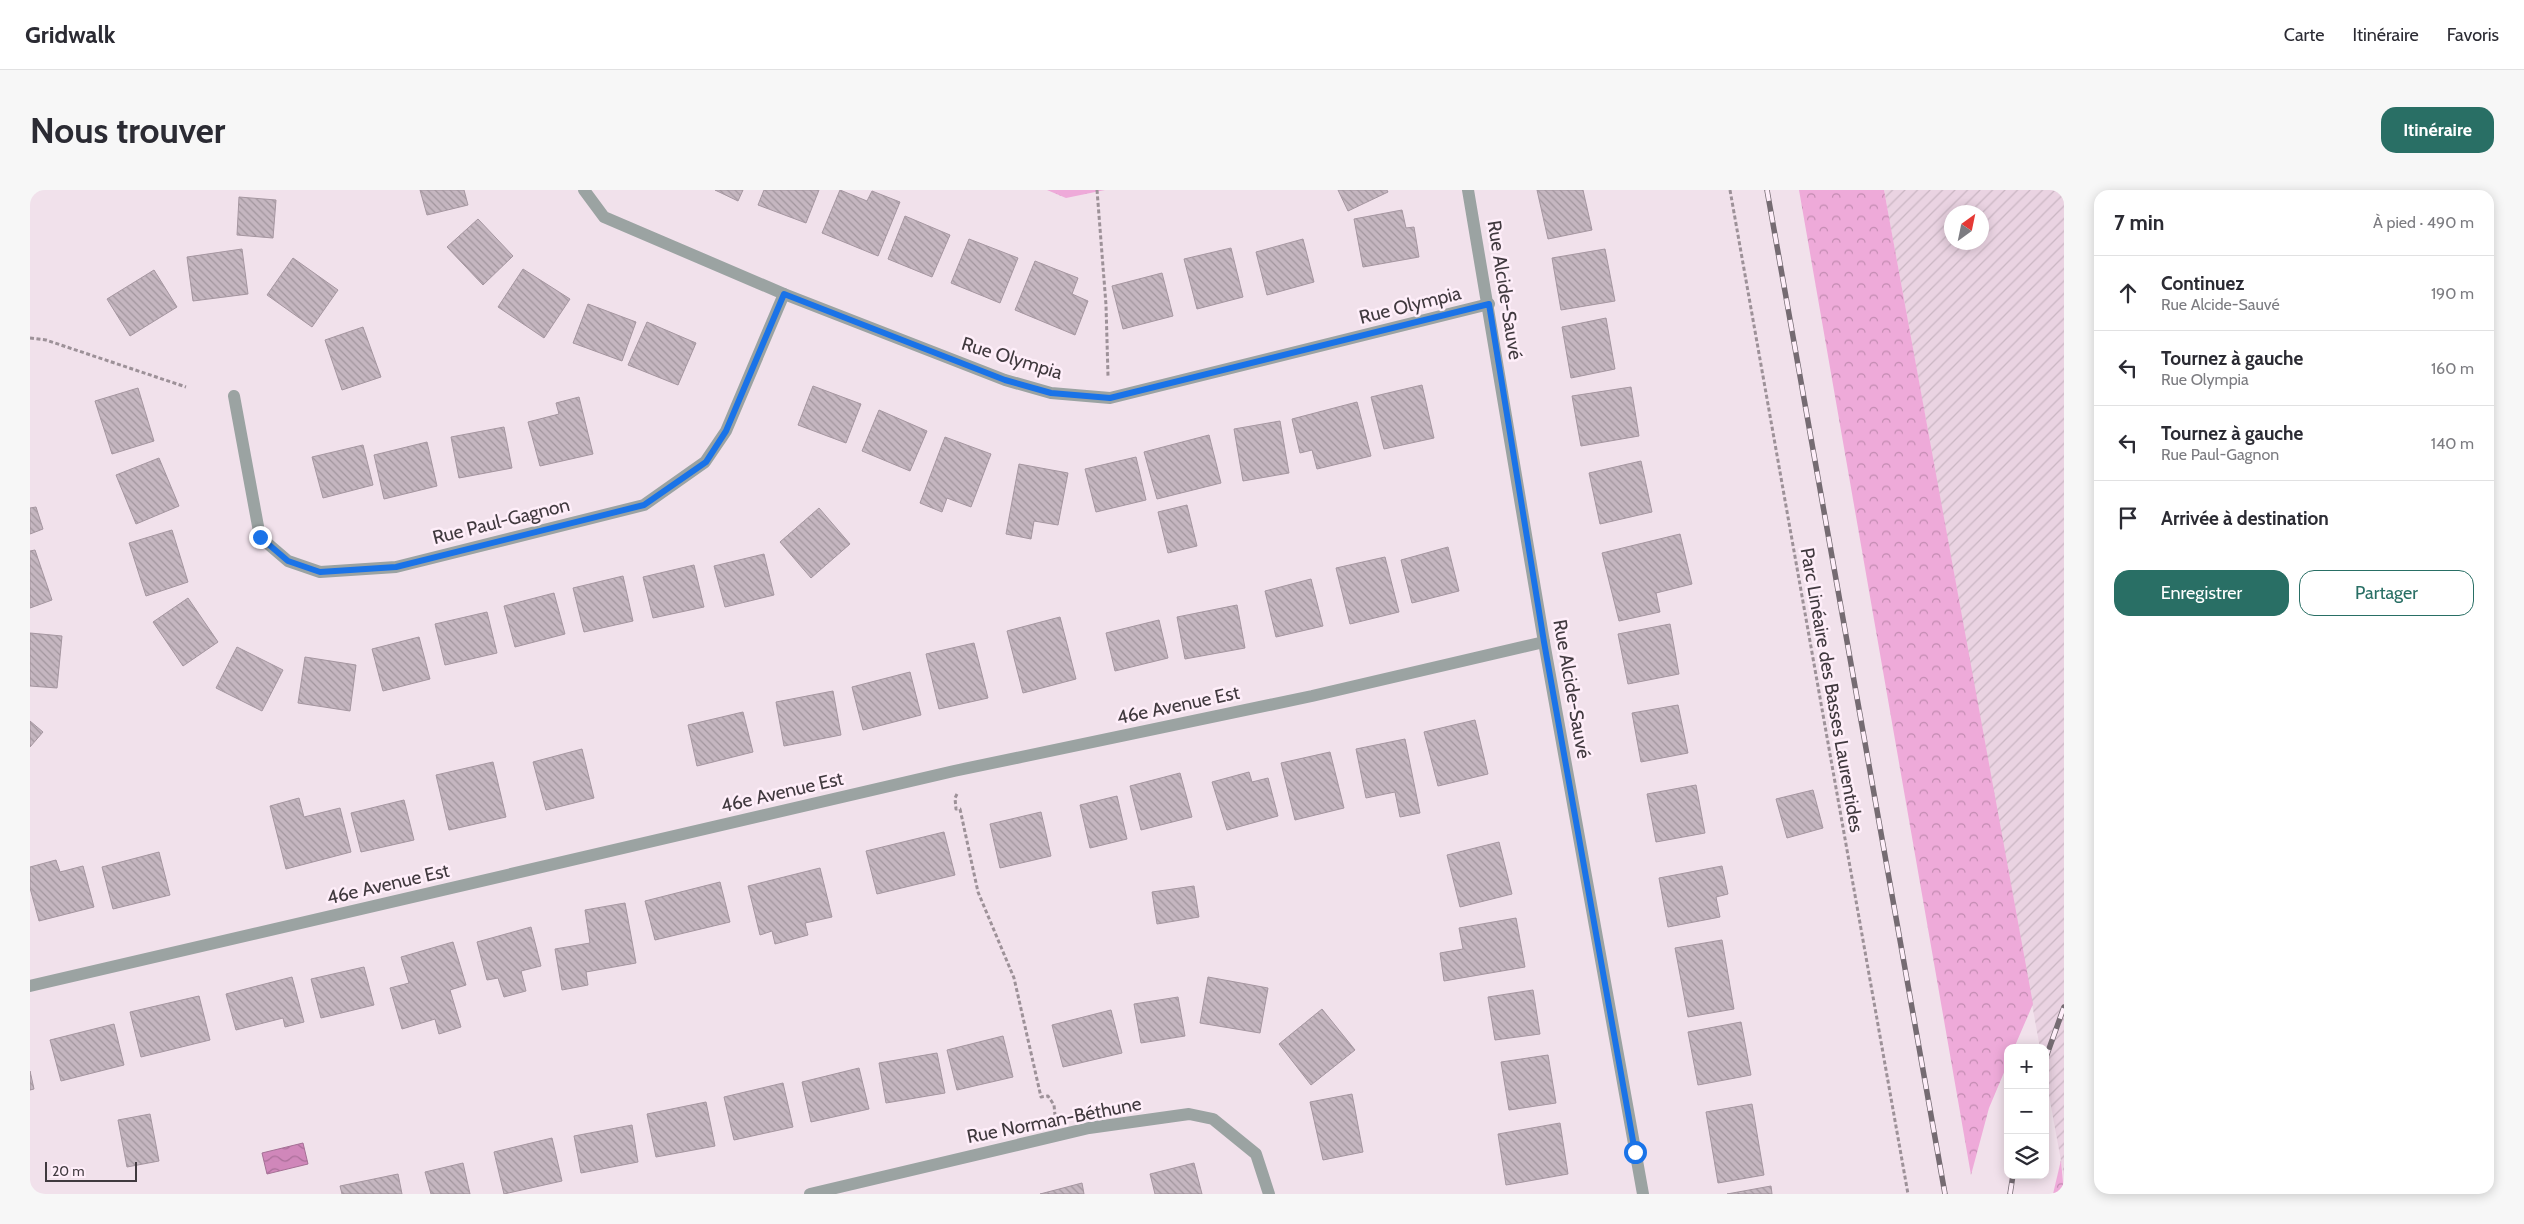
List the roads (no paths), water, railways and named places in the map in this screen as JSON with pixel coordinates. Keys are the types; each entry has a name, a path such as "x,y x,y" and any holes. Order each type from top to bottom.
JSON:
{"street":[{"name":"Rue Olympia","path":"584,190 604,217 784,294 1005,380 1051,393 1110,398 1489,304"},
{"name":"Rue Alcide-Sauvé","path":"1468,190 1489,304 1544,642 1643,1194"},
{"name":"Rue Paul-Gagnon","path":"234,396 260,537 288,561 320,572 396,567 644,505 706,462 726,431 784,294"},
{"name":"46e Avenue Est","path":"30,986 954,771 1312,696 1544,642"},
{"name":"Rue Norman-Béthune","path":"810,1194 1089,1128 1188,1114 1213,1119 1256,1154 1269,1194"}],"water":[{"path":"303,1143 308,1164 267,1174 262,1153"}],"railway":[{"path":"1767,190 1945,1194"},
{"path":"2049,1049 2064,1007"},
{"path":"2010,1194 2012,1179"}]}
